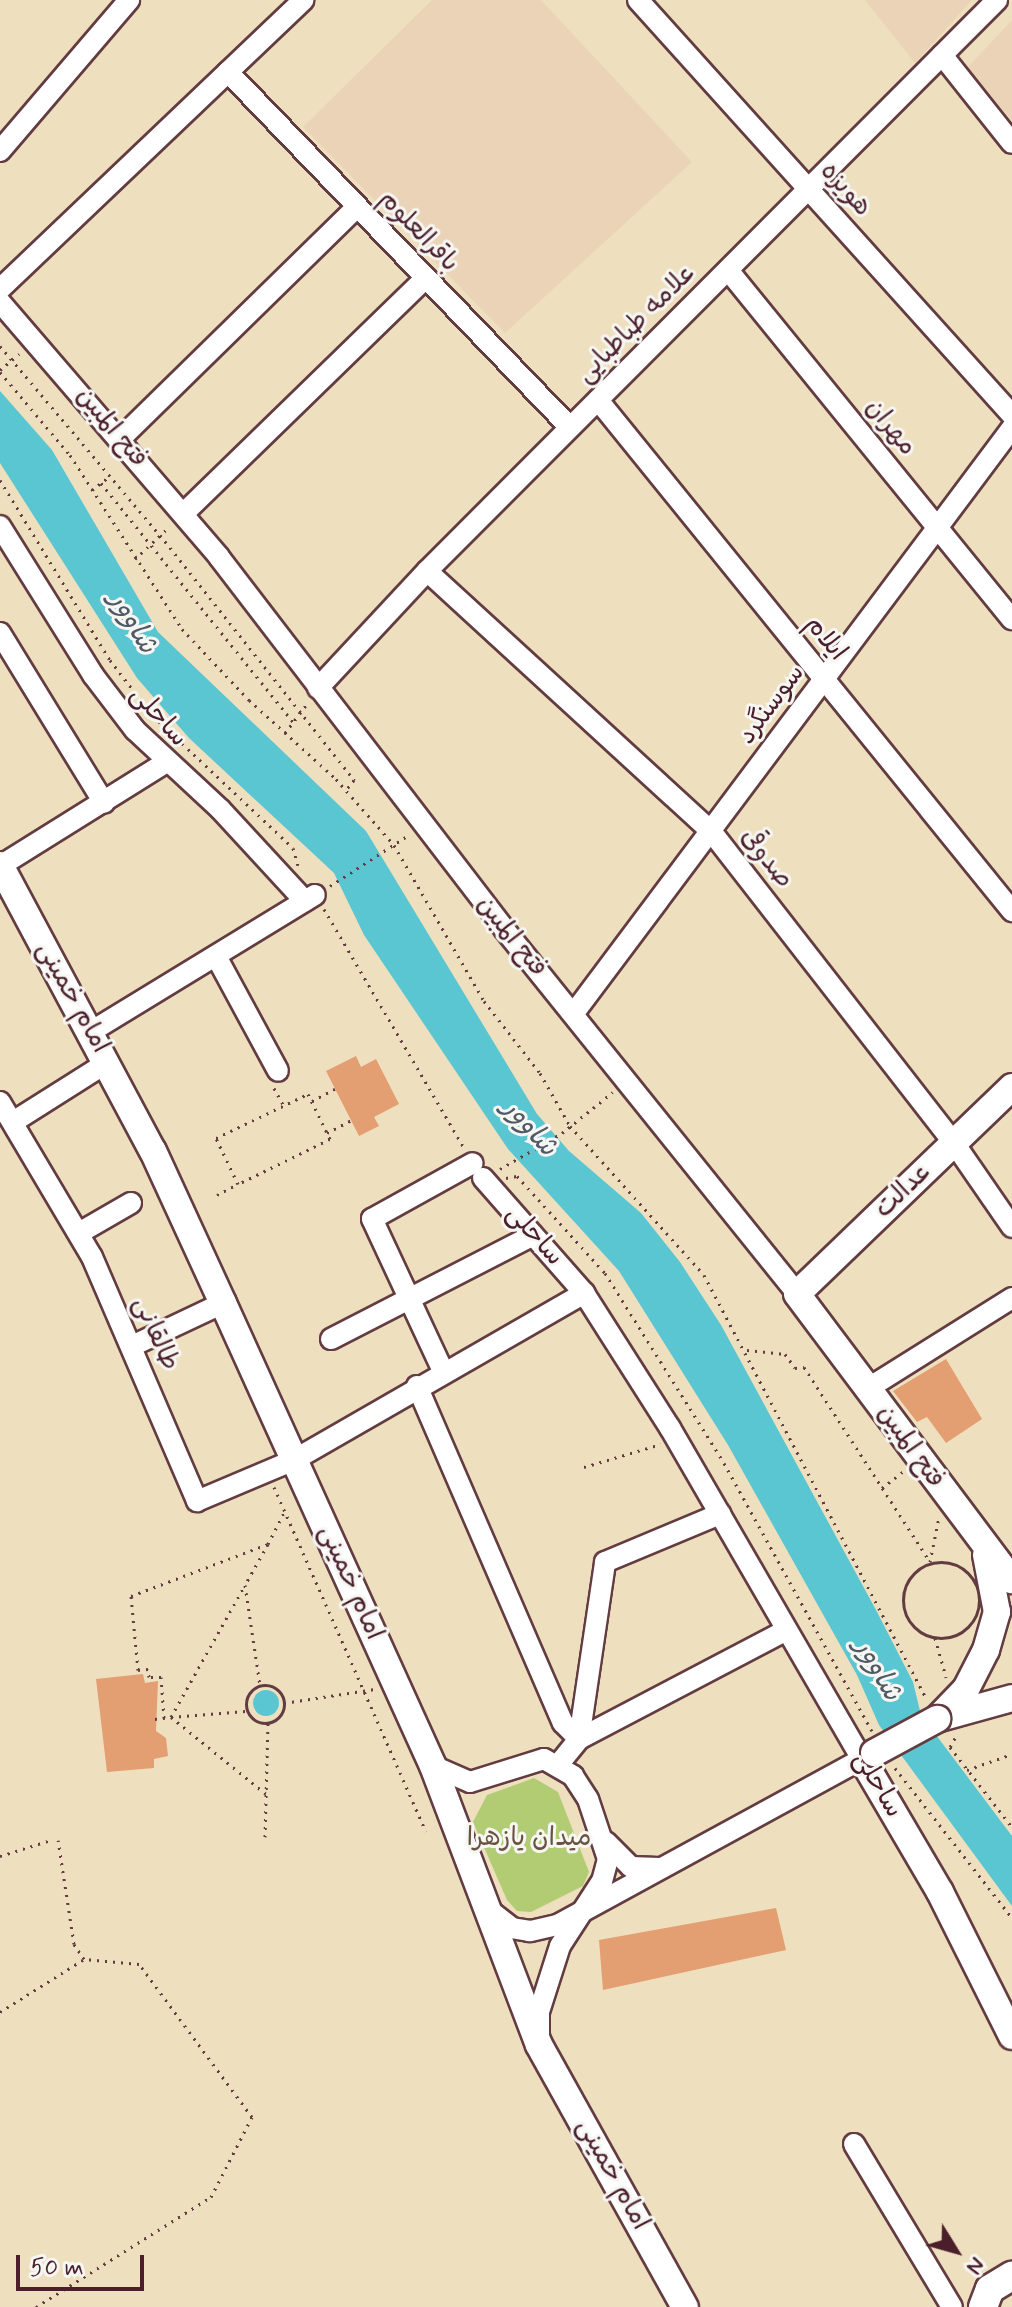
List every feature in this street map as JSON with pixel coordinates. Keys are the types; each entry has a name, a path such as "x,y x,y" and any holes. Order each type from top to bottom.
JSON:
{"main road":[{"path":"982,2306 1009,2273"}],"street":[{"path":"0,151 129,0"},
{"path":"0,289 304,0"},
{"name":"هویزه","path":"638,0 1012,415"},
{"name":"علامه طباطبایی","path":"318,688 427,571 997,0"},
{"path":"942,55 1012,143"},
{"name":"باقرالعلوم","path":"228,72 570,427"},
{"path":"121,438 357,207"},
{"name":"مهران","path":"728,270 1012,619"},
{"path":"183,514 426,278"},
{"name":"فتح المبین","path":"0,302 121,438 183,514 424,825 797,1294 984,1548 1012,1580"},
{"name":"ایلام","path":"598,400 1012,911"},
{"name":"سوسنگرد","path":"574,1013 1012,428"},
{"name":"ساحلی","path":"0,526 6,548 93,675 165,763 315,895"},
{"name":"صدوقی","path":"427,571 711,831 954,1143 1012,1227"},
{"path":"0,633 104,803"},
{"path":"0,865 165,763"},
{"name":"امام خمینی","path":"0,865 108,1062 223,1303 433,1766 539,2045 685,2307"},
{"path":"92,1031 217,958 315,895"},
{"path":"217,958 278,1071"},
{"path":"13,1122 108,1062"},
{"name":"عدالت","path":"797,1294 1012,1087"},
{"name":"طالقانی","path":"0,1102 79,1233 132,1346 197,1501 294,1460 443,1371 584,1293"},
{"path":"443,1371 372,1219 486,1170"},
{"name":"ساحلی","path":"486,1170 533,1235 584,1293 720,1514 877,1755 940,1892 1012,2036"},
{"path":"79,1233 131,1203"},
{"path":"331,1339 533,1235"},
{"path":"867,1389 1012,1298"},
{"path":"132,1346 223,1303"},
{"path":"417,1386 563,1723 579,1739"},
{"path":"579,1739 605,1562 720,1514"},
{"path":"485,1906 500,1922 530,1931 557,1925 659,1868 877,1755 948,1711 966,1689 986,1650 997,1612 996,1587 984,1548"},
{"path":"558,1765 579,1739 794,1626"},
{"path":"948,1711 1012,1698"},
{"path":"433,1766 470,1782 525,1761 558,1765 588,1799 604,1839 608,1859 586,1908 560,1946 548,1982 539,2012 539,2045"},
{"path":"453,1821 470,1782"},
{"path":"604,1839 631,1867 659,1868"},
{"path":"854,2144 952,2307"}],"path":[{"path":"35,341 0,371 70,455 182,629 346,790 394,845 484,1001 540,1073 570,1126 704,1275 960,1728 950,1747 1012,1827"},
{"path":"0,346 160,535 354,780 346,790"},
{"path":"92,490 111,475"},
{"name":"ساحلی","path":"0,480 110,660 153,716 293,848 300,873 486,1170"},
{"path":"101,483 293,722"},
{"path":"135,559 183,514"},
{"path":"285,733 318,688"},
{"path":"315,895 424,825"},
{"path":"486,1170 562,1133 629,1079"},
{"path":"312,1101 335,1089"},
{"path":"217,1195 330,1139 308,1094 216,1138 238,1184"},
{"path":"327,1133 351,1120"},
{"path":"510,1177 517,1176 605,1273 724,1463 808,1617 877,1755 1012,1918"},
{"path":"744,1350 785,1354 795,1368 804,1367 930,1562 961,1567 979,1593 972,1623 959,1634 935,1638 914,1628 902,1599 911,1577 930,1562 944,1493"},
{"path":"584,1467 676,1439"},
{"path":"882,1488 919,1459"},
{"path":"267,1471 426,1831"},
{"path":"171,1717 284,1511"},
{"path":"164,1718 161,1677 149,1677 148,1669 138,1670 131,1596 268,1544"},
{"path":"245,1585 260,1685"},
{"path":"794,1626 808,1617"},
{"path":"935,1638 948,1711"},
{"path":"260,1685 271,1685 284,1703 282,1713 268,1723 253,1720 246,1711 251,1690 260,1685"},
{"path":"284,1703 396,1685"},
{"path":"155,1719 246,1711"},
{"path":"171,1717 266,1794"},
{"path":"265,1837 268,1723"},
{"path":"967,1770 1012,1754"},
{"path":"0,1856 51,1840"},
{"path":"58,1840 74,1944 84,1959"},
{"path":"0,2012 84,1959 139,1964 252,2117 211,2197 36,2307"}],"shaded area":[{"path":"432,0 541,0 692,162 505,333 303,127"},
{"path":"865,0 972,0 915,63"},
{"path":"1012,20 1012,121 968,67"}],"green space":[{"name":"میدان یازهرا","path":"534,1778 558,1792 589,1872 583,1886 531,1912 517,1911 507,1900 473,1822 487,1795"}],"water":[{"name":"شاوور","path":"0,391 52,450 158,632 366,831 537,1114 569,1151 641,1213 680,1262 721,1325 876,1610 913,1682 921,1715 1012,1836 1012,1906 879,1725 857,1675 728,1445 619,1271 508,1149 364,935 334,873 189,738 137,678 0,463"},
{"path":"266,1690 275,1694 279,1703 275,1712 266,1716 257,1712 253,1703 257,1694"}],"building":[{"path":"356,1056 361,1067 376,1059 399,1104 374,1117 379,1126 359,1136 326,1071"},
{"path":"946,1359 982,1419 946,1443 927,1417 917,1422 893,1391"},
{"path":"143,1674 145,1683 158,1681 156,1731 166,1738 168,1756 154,1759 154,1768 107,1772 96,1679"},
{"path":"776,1908 786,1950 603,1990 599,1940"}]}
